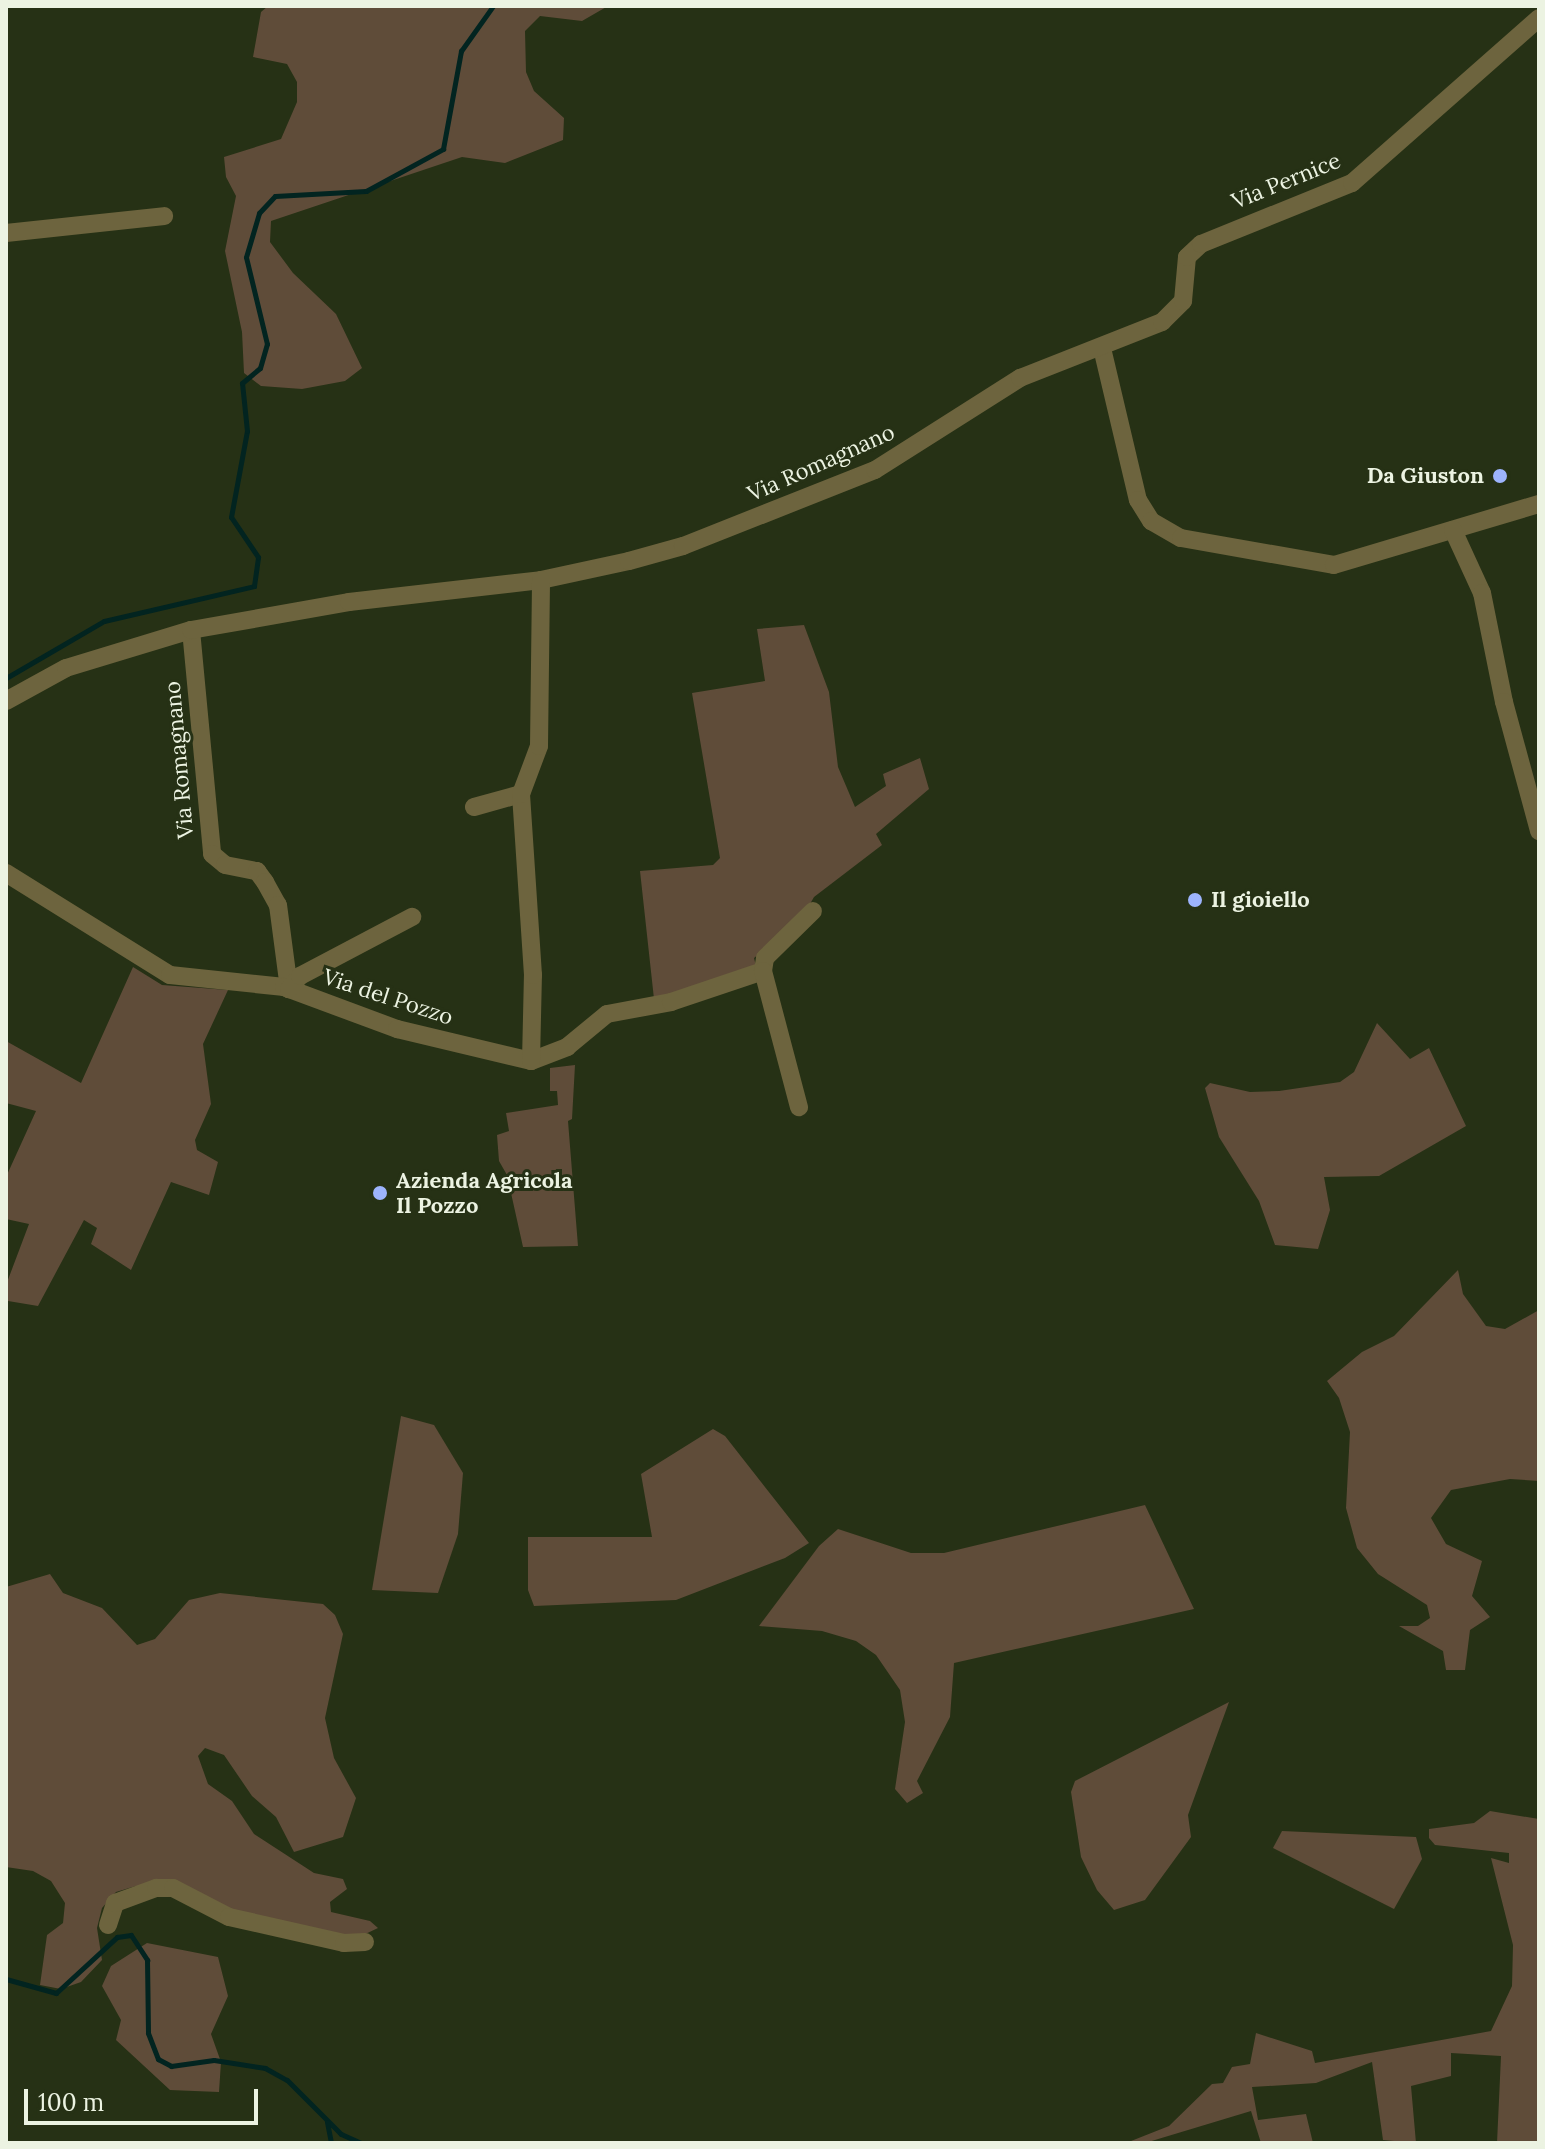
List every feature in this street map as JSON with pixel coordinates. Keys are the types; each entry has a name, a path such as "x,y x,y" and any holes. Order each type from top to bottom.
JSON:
{"street":[{"name":"Via Pernice","path":"1102,348 1176,313 1183,301 1187,257 1201,244 1352,183 1539,18"},
{"path":"6,233 164,216"},
{"path":"1102,348 1138,500 1163,530 1181,538 1313,565 1334,565 1539,504"},
{"name":"Via Romagnano","path":"6,701 66,668 191,630 349,602 541,580 683,546 862,476 903,456 1020,378 1102,348"},
{"path":"1453,530 1482,593 1504,702 1539,831"},
{"path":"541,580 539,746 521,794 533,975 531,1061 567,1047 607,1014 671,1002 763,971"},
{"name":"Via Romagnano","path":"191,630 212,854 225,865 257,871 265,882 278,905 289,989"},
{"path":"474,807 521,794"},
{"name":"Via del Pozzo","path":"6,873 170,975 289,989 397,1029 531,1061"},
{"path":"799,1107 763,971 765,958 813,911"},
{"path":"289,989 300,976 412,917"},
{"path":"108,1925 115,1903 156,1888 173,1888 229,1917 344,1943 365,1942"}],"shaded area":[{"path":"268,6 608,6 582,21 540,16 525,31 526,72 534,91 564,118 563,140 505,163 462,157 271,221 270,242 293,273 336,314 362,368 345,381 302,389 261,386 244,373 242,332 225,251 236,196 226,177 224,157 281,139 297,102 297,82 287,64 253,57 261,12"},
{"path":"804,625 829,692 838,767 855,807 886,786 883,774 920,758 929,789 876,834 882,845 814,897 802,918 754,958 756,966 654,999 640,871 713,865 720,858 692,693 765,681 757,629"},
{"path":"133,967 162,985 228,990 203,1044 211,1104 195,1140 197,1150 218,1162 209,1195 171,1182 131,1270 91,1244 97,1228 84,1220 38,1306 8,1301 6,1285 29,1224 6,1219 6,1177 36,1111 6,1103 6,1041 81,1083"},
{"path":"1377,1023 1410,1059 1429,1048 1466,1126 1379,1176 1324,1177 1330,1210 1318,1249 1275,1245 1259,1201 1219,1137 1205,1088 1210,1083 1250,1092 1279,1091 1340,1082 1354,1072"},
{"path":"575,1065 572,1119 568,1121 578,1246 523,1247 507,1175 499,1161 497,1135 509,1131 506,1113 558,1105 557,1091 550,1091 550,1068"},
{"path":"1458,1270 1463,1294 1486,1326 1505,1329 1539,1310 1539,1481 1510,1479 1451,1490 1431,1518 1446,1544 1482,1561 1472,1596 1490,1617 1470,1630 1465,1670 1446,1670 1443,1651 1399,1626 1418,1626 1430,1618 1427,1605 1378,1574 1357,1548 1346,1508 1350,1432 1339,1398 1327,1381 1362,1352 1394,1336"},
{"path":"401,1416 434,1425 463,1473 458,1534 438,1593 372,1590"},
{"path":"713,1429 725,1436 809,1543 785,1558 676,1600 534,1606 528,1590 528,1537 652,1537 641,1474"},
{"path":"1145,1505 1194,1609 954,1663 950,1717 917,1781 923,1793 907,1803 895,1789 905,1722 900,1690 876,1655 856,1641 822,1631 759,1626 819,1546 838,1529 911,1553 944,1553"},
{"path":"50,1574 63,1593 102,1608 137,1645 155,1639 189,1600 220,1593 323,1604 335,1615 343,1634 325,1718 334,1758 356,1798 343,1837 294,1852 276,1817 252,1796 224,1755 205,1748 198,1756 208,1784 232,1801 254,1834 314,1873 343,1879 347,1889 330,1902 331,1912 370,1921 378,1928 359,1937 307,1941 179,1888 136,1886 116,1892 102,1908 97,1928 102,1960 81,1982 61,1989 40,1985 47,1935 63,1923 65,1903 51,1881 33,1871 6,1867 6,1587"},
{"path":"1229,1702 1188,1815 1191,1837 1145,1900 1114,1910 1097,1890 1081,1857 1071,1792 1075,1781"},
{"path":"1490,1811 1539,1819 1539,2143 1497,2143 1501,2056 1451,2053 1451,2076 1411,2086 1416,2143 1383,2140 1372,2062 1316,2083 1252,2087 1258,2120 1306,2114 1313,2143 1261,2143 1251,2111 1145,2143 1126,2143 1169,2126 1212,2084 1223,2083 1232,2067 1250,2064 1256,2033 1312,2051 1315,2063 1491,2031 1512,1986 1513,1945 1491,1858 1509,1863 1509,1853 1435,1845 1429,1838 1429,1829 1474,1823"},
{"path":"1282,1831 1416,1837 1422,1859 1394,1909 1273,1848"},
{"path":"147,1943 218,1957 228,1996 211,2034 221,2062 219,2092 170,2090 116,2040 121,2020 102,1986 111,1966"}],"waterway":[{"path":"6,678 104,621 254,586 258,557 231,517 247,431 242,383 260,368 267,344 246,257 259,213 275,196 366,191 443,149 461,51 493,6"},
{"path":"6,1979 56,1993 117,1937 131,1935 147,1960 148,2033 158,2059 171,2066 214,2060 265,2068 287,2080 341,2134 361,2143"},
{"path":"327,2122 331,2143"},
{"path":"606,2143 643,2143"}],"place":[{"name":"Da Giuston","path":"1500,476"},
{"name":"Il gioiello","path":"1195,900"},
{"name":"Azienda Agricola Il Pozzo","path":"380,1193"}]}
